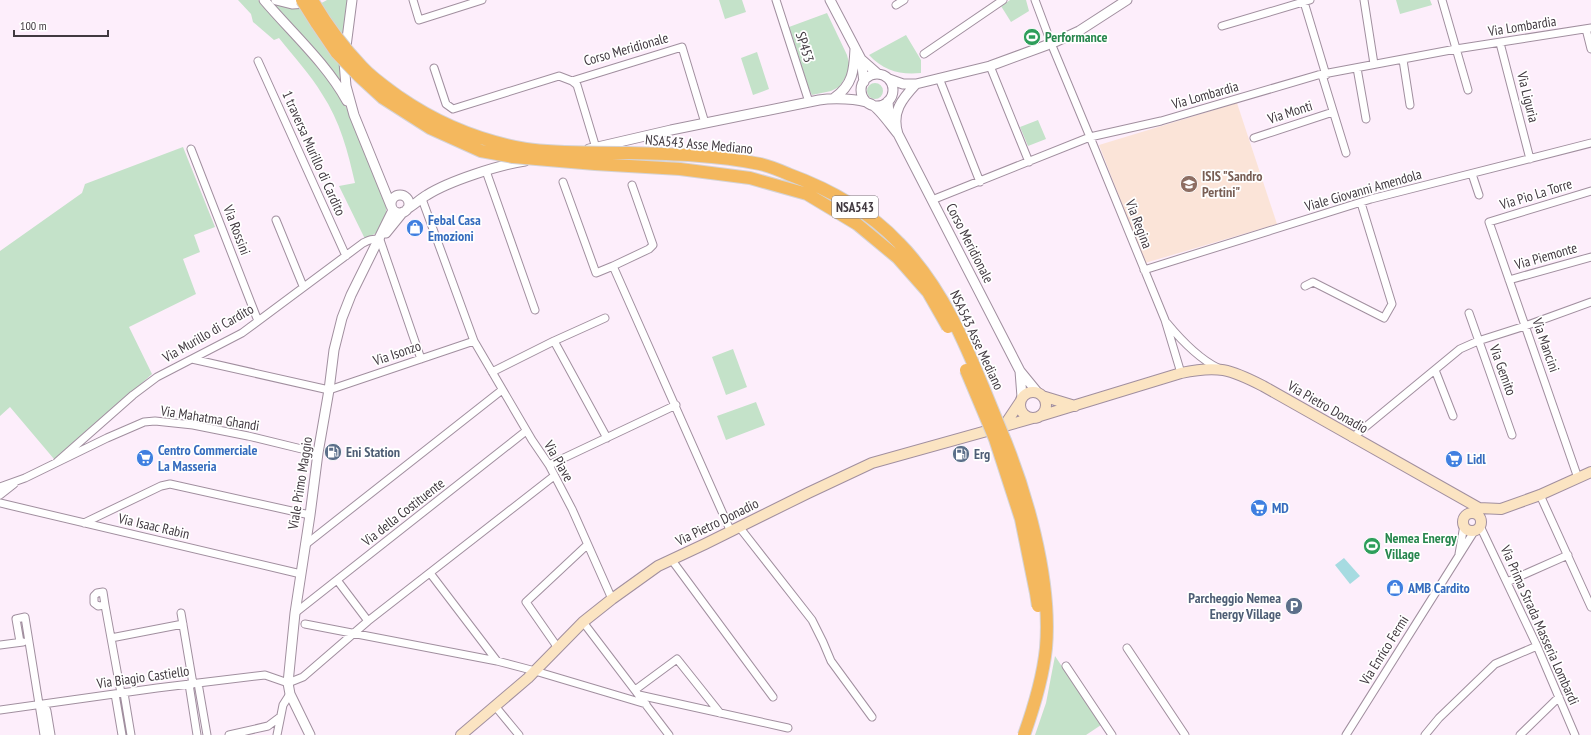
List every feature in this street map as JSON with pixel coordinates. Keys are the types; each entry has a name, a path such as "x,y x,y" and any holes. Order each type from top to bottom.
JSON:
{"highway":[{"name":"NSA543 Asse Mediano","path":"302,0 336,52 383,98 430,128 481,151 513,157 680,169 750,178 807,194 857,224 898,258 928,292 949,328 995,439 1021,519 1036,592 1041,640 1032,700 1019,735"},
{"name":"NSA543 Asse Mediano","path":"312,0 325,21 363,69 388,89 426,115 447,126 492,142 528,149 580,152 678,154 732,159 763,165 808,181 836,194 865,214 898,242 935,288 957,326 1004,438 1019,480 1032,524 1044,586 1046,651 1036,700 1024,735"}],"main road":[{"name":"Via Pietro Donadio","path":"461,735 535,671 583,622 658,566 671,559 736,530 808,493 872,463 1075,406 1181,373 1201,369 1221,369 1240,374 1454,495 1478,519 1540,495 1591,472"},
{"path":"1004,426 1021,399 1030,392 1075,406"},
{"path":"1021,399 1021,410 1023,413 1029,417 1036,417 1042,413 1045,406 1044,399 1040,394"},
{"path":"1454,495 1468,530 1478,519 1501,509"},
{"path":"1464,522 1469,514 1478,519"}],"street":[{"path":"264,0 305,46 341,90 354,115 392,208 398,213 405,211 441,188 486,171 520,161 596,148 705,123 834,98 882,105 888,101 892,94 893,89 889,79"},
{"path":"276,0 292,4 311,3 319,0"},
{"path":"352,0 344,62 346,86 354,115"},
{"path":"413,0 419,20 482,0"},
{"name":"SP453","path":"776,0 809,102"},
{"path":"830,0 861,59 878,74 903,84 916,84 990,66 1051,44 1079,31 1128,0"},
{"path":"896,5 904,0"},
{"path":"924,54 1003,0"},
{"path":"1035,0 1051,44 1090,137"},
{"path":"1364,0 1374,64"},
{"path":"1444,0 1468,90"},
{"path":"1222,26 1303,1 1324,75"},
{"path":"1588,28 1591,49"},
{"name":"Via Lombardia","path":"932,200 1090,137 1161,121 1324,75 1456,49 1588,28"},
{"name":"Via Liguria","path":"1500,43 1530,159"},
{"name":"Corso Meridionale","path":"572,80 682,47 705,123"},
{"path":"834,98 841,93 851,79 854,70 855,49"},
{"path":"861,59 864,82 862,95 864,99 871,104 896,131"},
{"path":"1403,60 1410,105"},
{"name":"1 traversa Murillo di Cardito","path":"258,61 346,256"},
{"path":"990,66 1029,162"},
{"name":"Corso Meridionale","path":"434,68 446,104 453,109 559,76 572,80 577,85 596,148"},
{"path":"1357,68 1366,119"},
{"path":"864,82 870,76 878,74"},
{"name":"Via Monti","path":"1324,75 1333,112 1346,153"},
{"path":"939,78 980,182"},
{"path":"896,131 898,106 901,100 916,84"},
{"path":"888,101 889,115 896,131"},
{"name":"Via Monti","path":"1254,138 1333,112"},
{"name":"Corso Meridionale","path":"896,131 1020,371"},
{"name":"Via Regina","path":"1090,137 1165,320 1181,373"},
{"name":"Viale Giovanni Amendola","path":"1144,270 1371,199 1591,143"},
{"name":"Via Rossini","path":"191,149 258,321"},
{"path":"375,166 383,182 408,201 405,211"},
{"path":"486,171 535,310"},
{"path":"1472,174 1479,195"},
{"path":"563,182 596,273 649,249 653,245 632,185"},
{"name":"Via Pio La Torre","path":"1489,222 1591,191"},
{"path":"392,208 392,200 400,196 422,199"},
{"name":"Via Piave","path":"422,199 474,341 526,431 549,466 572,509 587,546 612,599"},
{"path":"1305,286 1313,282 1384,318 1392,304 1361,203"},
{"name":"Viale Primo Maggio","path":"310,735 290,694 288,683 295,613 334,350 342,318 351,294 380,240 392,208"},
{"name":"Viale Primo Maggio","path":"380,240 405,211"},
{"path":"276,220 304,286"},
{"name":"Via Mancini","path":"1489,222 1578,478"},
{"name":"Via Murillo di Cardito","path":"57,462 157,377 242,333 363,243 374,239 380,240"},
{"path":"380,240 421,359"},
{"name":"Via Piemonte","path":"1509,280 1591,257"},
{"path":"613,266 676,405 736,530 812,620 831,662 872,716"},
{"path":"1352,438 1460,349 1478,341 1591,302"},
{"name":"Via Gemito","path":"1469,313 1512,435"},
{"path":"492,372 554,341 605,318"},
{"name":"Via Regina","path":"1165,320 1178,336 1209,364 1221,369"},
{"name":"Via Isonzo","path":"329,390 474,341"},
{"path":"554,341 607,438"},
{"path":"192,359 329,390"},
{"path":"1435,370 1453,416"},
{"path":"1020,371 1040,394"},
{"path":"1020,371 1021,399"},
{"path":"305,545 502,390"},
{"path":"549,466 676,405"},
{"name":"Via Mahatma Ghandi","path":"57,462 134,425 148,421 193,425 248,436 318,453"},
{"name":"Via della Costituente","path":"295,613 526,431"},
{"path":"0,487 17,482 57,462"},
{"path":"288,683 303,677 368,621 554,476"},
{"path":"0,495 17,482"},
{"path":"84,523 161,486 170,484 310,515"},
{"path":"1540,495 1591,607"},
{"name":"Via Isaac Rabin","path":"0,503 301,574"},
{"name":"Via Enrico Fermi","path":"1346,735 1458,559 1478,519"},
{"name":"Via Prima Strada Masseria Lombardi","path":"1478,519 1537,646 1575,735"},
{"name":"Via Enrico Fermi","path":"1458,559 1464,522"},
{"path":"558,648 526,602 587,546"},
{"path":"1507,582 1568,555"},
{"path":"671,559 773,697"},
{"path":"430,573 497,661"},
{"path":"337,580 368,621"},
{"path":"105,605 120,693 122,735"},
{"path":"182,613 193,684 197,735"},
{"path":"20,642 16,619 25,617 44,735"},
{"path":"583,622 669,735"},
{"path":"111,638 183,624"},
{"path":"305,624 497,661 646,704"},
{"path":"0,645 28,641"},
{"path":"1425,735 1439,718 1495,664 1537,646"},
{"path":"1127,648 1185,735"},
{"path":"637,693 677,660 720,713"},
{"path":"1066,666 1112,735"},
{"name":"Via Biagio Castiello","path":"0,710 265,675 288,683"},
{"path":"193,684 207,735"},
{"path":"120,693 132,735"},
{"path":"637,693 788,728"},
{"path":"277,735 283,705 290,694"},
{"path":"1520,735 1559,697"},
{"path":"40,704 45,706 47,711 51,735"},
{"path":"495,706 519,735"},
{"path":"229,735 268,726 280,717"}],"shaded area":[{"name":"ISIS \"Sandro Pertini\"","path":"1237,103 1277,224 1145,263 1099,145"}],"green space":[{"path":"238,0 258,0 311,58 338,91 369,160 386,206 386,215 380,231 365,239 339,186 355,183 339,126 322,94 307,72 279,38 274,40 253,22 251,14"},
{"path":"327,0 348,0 340,66 341,85 269,1 291,8 305,8 320,4"},
{"path":"719,0 742,0 746,12 725,19"},
{"path":"1010,0 1026,0 1029,11 1011,22 1001,6"},
{"path":"1396,0 1430,0 1432,5 1400,14"},
{"path":"827,13 847,55 849,72 839,87 831,91 812,95 789,27"},
{"path":"906,35 921,60 921,73 893,71 880,65 869,55"},
{"path":"757,52 769,89 753,95 741,58"},
{"path":"872,83 878,83 883,88 881,97 878,99 872,99 867,94 867,88"},
{"path":"1038,120 1046,139 1028,146 1020,127"},
{"path":"183,147 215,227 194,235 200,252 183,259 196,294 129,327 152,374 63,454 54,459 10,407 0,416 0,251 82,193 85,184"},
{"path":"733,349 747,387 726,395 712,357"},
{"path":"756,402 765,425 726,440 717,416"},
{"path":"1055,656 1101,725 1086,735 1035,735 1046,703"}],"water":[{"path":"1344,558 1360,576 1350,584 1335,565"}],"place":[{"name":"Performance","path":"1032,37"},
{"name":"ISIS \"Sandro Pertini\"","path":"1189,184"},
{"name":"Febal Casa Emozioni","path":"415,228"},
{"name":"Eni Station","path":"333,452"},
{"name":"Erg","path":"961,454"},
{"name":"Centro Commerciale La Masseria","path":"145,458"},
{"name":"Lidl","path":"1454,459"},
{"name":"MD","path":"1259,508"},
{"name":"Nemea Energy Village","path":"1372,546"},
{"name":"AMB Cardito","path":"1395,588"},
{"name":"Parcheggio Nemea Energy Village","path":"1294,606"}]}
